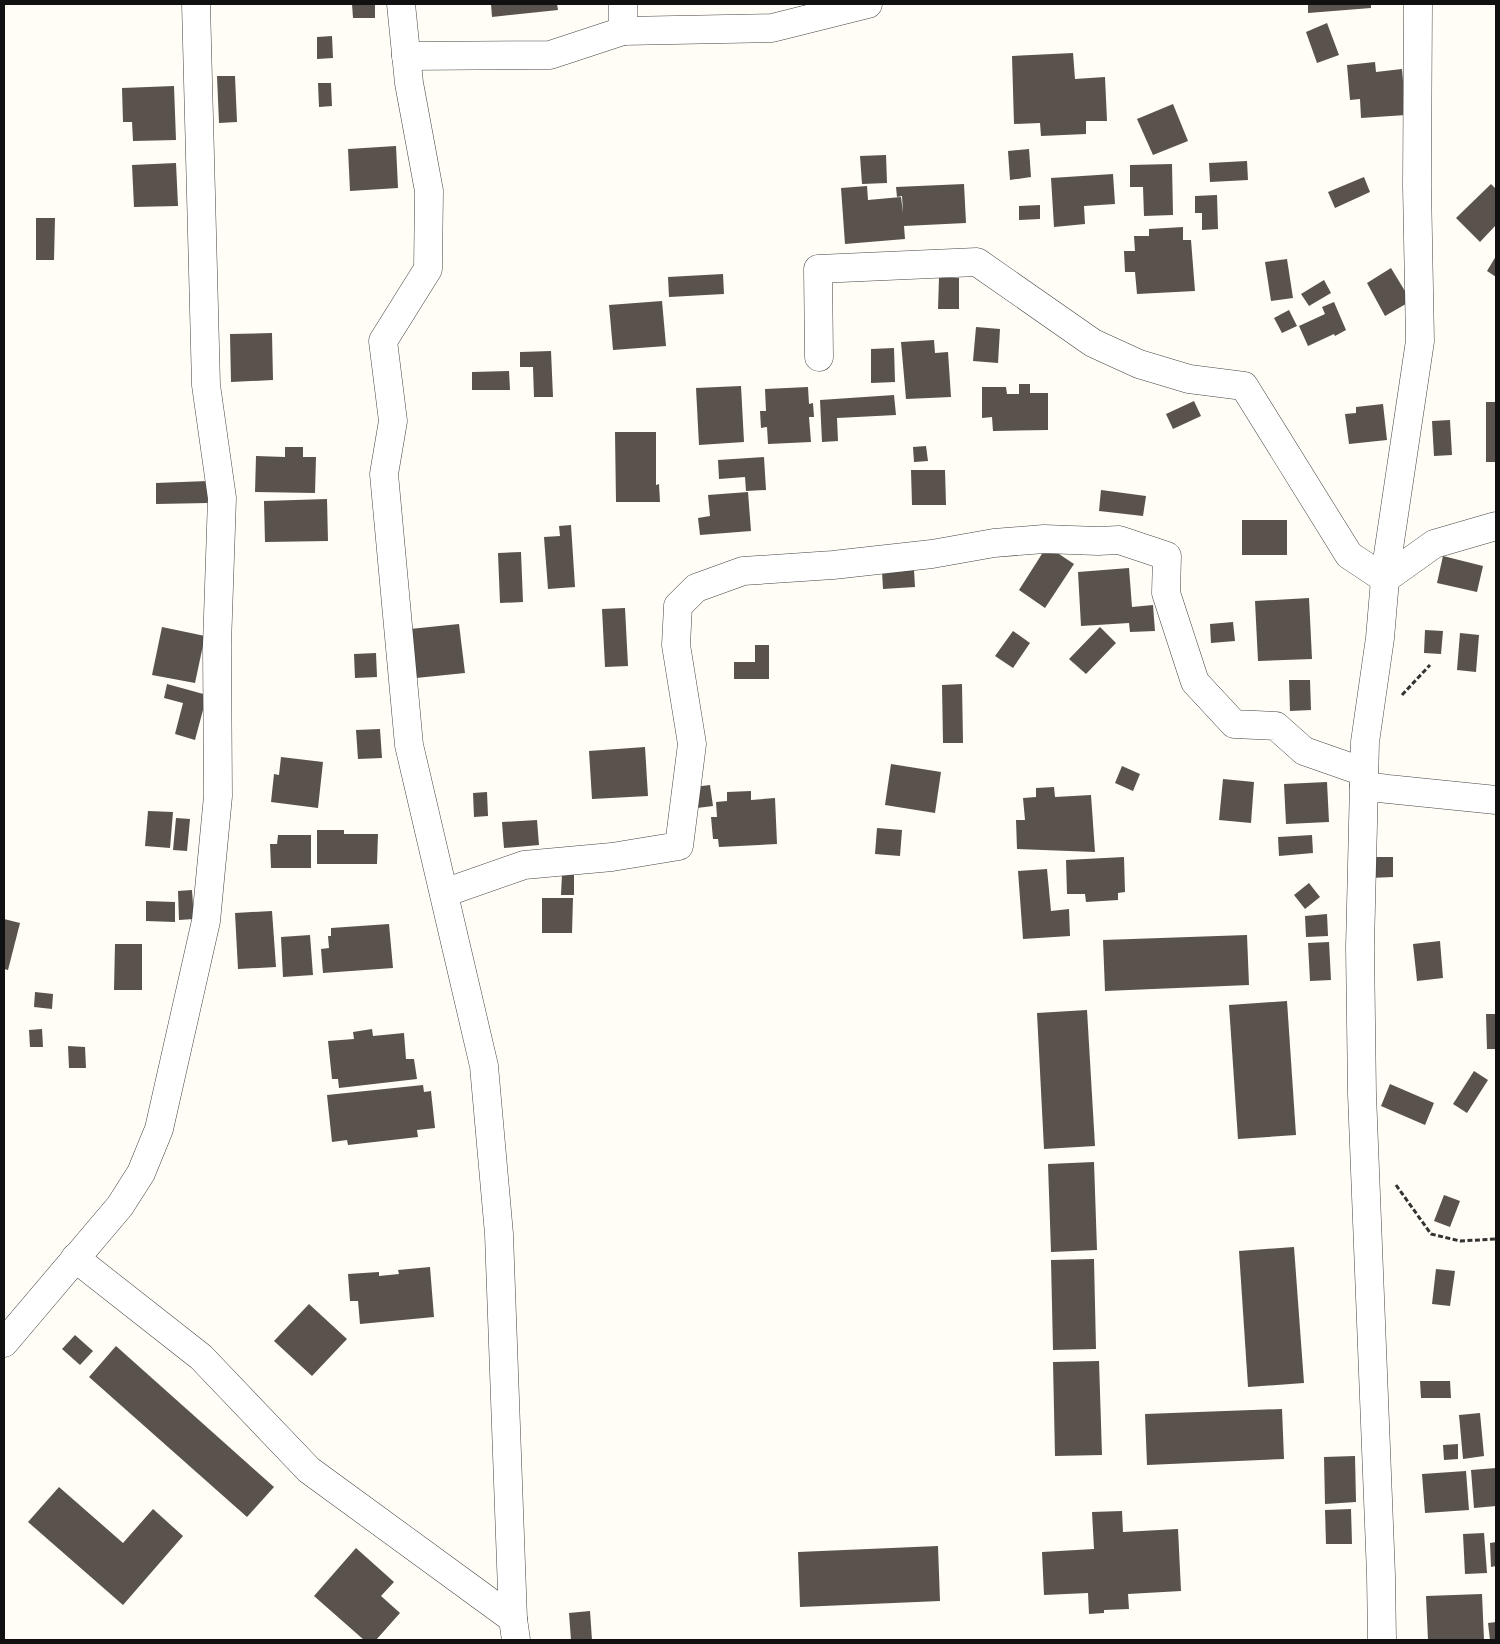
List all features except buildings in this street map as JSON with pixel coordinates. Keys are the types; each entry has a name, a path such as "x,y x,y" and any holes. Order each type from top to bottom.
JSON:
{"street":[{"path":"4,1343 120,1206 141,1174 159,1129 206,921 218,796 217,645 222,498 206,385 196,4"},
{"path":"401,4 409,83 429,191 428,269 383,341 393,421 384,474 409,745 484,1066 499,1234 514,1630"},
{"path":"623,4 623,31"},
{"path":"1382,1640 1362,1094 1360,947 1365,742 1380,638 1385,579 1420,341 1417,186 1418,4"},
{"path":"406,56 550,55 623,31 772,28 851,6"},
{"path":"819,357 818,269 977,262 1093,343 1138,364 1189,379 1244,386 1349,555 1385,579"},
{"path":"1385,579 1434,544 1496,526"},
{"path":"444,893 524,866 612,857 679,846 692,744 676,645 678,606 696,588 744,571 833,565 932,554 994,543 1044,539 1119,540 1167,556 1166,593 1195,682 1234,724 1276,726 1304,751 1388,790 1496,800"},
{"path":"75,1258 201,1357 309,1470 514,1630"}],"path":[{"path":"1396,1185 1431,1234 1460,1241 1496,1239"}]}
